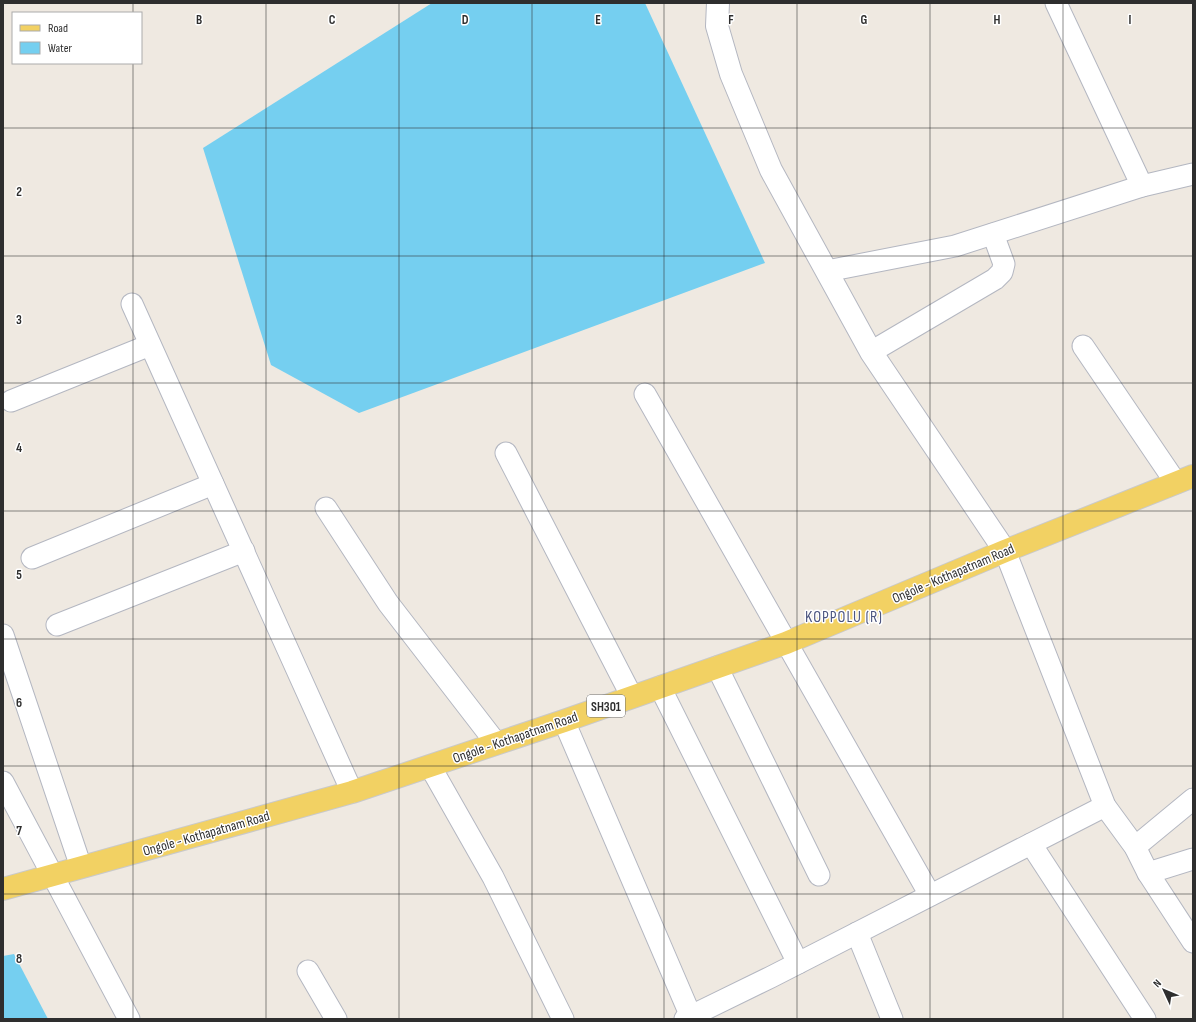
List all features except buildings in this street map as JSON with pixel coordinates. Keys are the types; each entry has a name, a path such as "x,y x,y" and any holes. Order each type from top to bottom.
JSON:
{"main road":[{"name":"Ongole - Kothapatnam Road","path":"3,889 352,792 632,697 786,643 1005,551 1185,480"}],"street":[{"path":"718,3 717,26 731,74 745,111 771,170 871,352 1005,551 1105,806 1135,847 1148,873 1193,942"},
{"path":"1056,3 1142,186"},
{"path":"826,271 955,246 1142,186 1193,174"},
{"path":"871,352 995,279 1002,272 1004,264 993,234"},
{"path":"132,304 352,792"},
{"path":"12,401 150,345"},
{"path":"1083,346 1185,480"},
{"path":"645,394 930,895"},
{"path":"506,453 632,697"},
{"path":"32,558 213,484"},
{"path":"326,508 388,603 496,743"},
{"path":"58,625 244,551"},
{"path":"3,635 81,867"},
{"path":"717,667 819,875"},
{"path":"660,687 798,963"},
{"path":"564,720 689,1018 1105,806"},
{"path":"430,766 493,877 563,1019"},
{"path":"3,782 52,876 130,1019"},
{"path":"1135,847 1193,799"},
{"path":"1031,844 1145,1019"},
{"path":"1148,873 1193,859"},
{"path":"857,933 892,1019"},
{"path":"308,971 336,1019"}],"water":[{"path":"432,3 645,3 765,263 359,413 271,365 203,148"},
{"path":"14,954 48,1019 3,1019 3,956"}],"district":[{"name":"KOPPOLU (R)","path":"844,616"}]}
